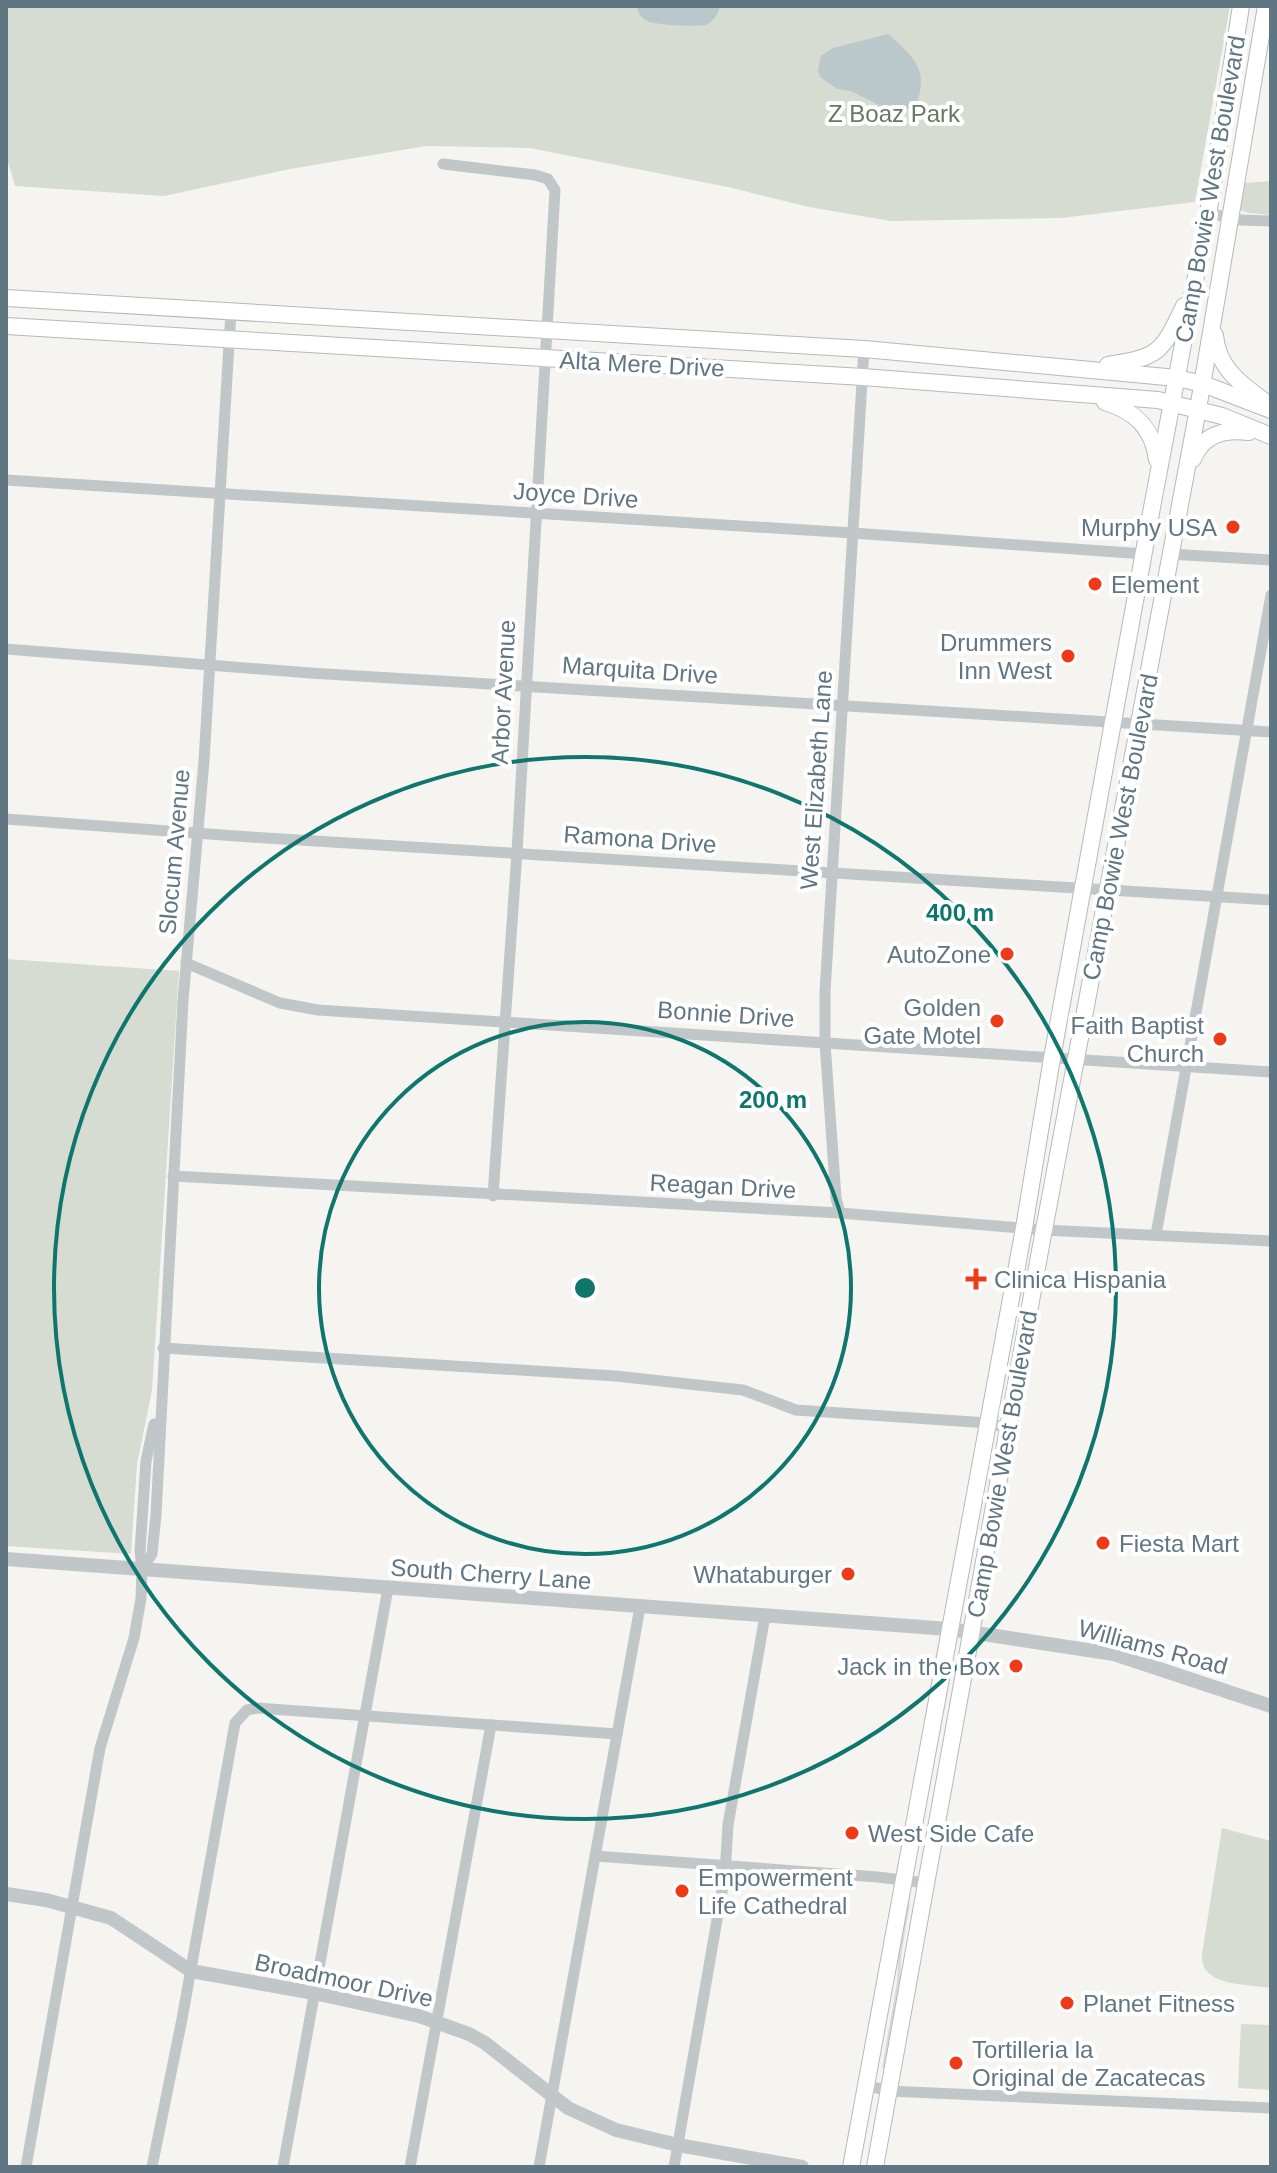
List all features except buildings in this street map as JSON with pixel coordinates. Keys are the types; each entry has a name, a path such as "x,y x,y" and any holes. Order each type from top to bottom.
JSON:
{"main road":[{"name":"Camp Bowie West Boulevard","path":"851,2167 1208,213 1241,6"},
{"name":"Camp Bowie West Boulevard","path":"875,2167 1044,1230 1203,384 1266,6"},
{"path":"1079,369 1151,356 1168,338 1185,303 1192,297"},
{"name":"Alta Mere Drive","path":"6,298 864,349 1177,378 1271,408"},
{"path":"1215,314 1216,349 1221,362 1271,408"},
{"name":"Alta Mere Drive","path":"6,326 863,377 1076,393 1172,402 1268,435"},
{"path":"1076,393 1124,408 1149,430 1157,460 1153,502"},
{"path":"1171,546 1194,456 1200,445 1215,434 1229,430 1268,435"}],"street":[{"name":"Arbor Avenue","path":"443,164 535,175 548,179 555,190 517,852 493,1196"},
{"path":"1208,213 1240,220 1271,221"},
{"name":"Slocum Avenue","path":"26,2167 100,1748 134,1638 142,1569 152,1554 186,963 198,833 231,311"},
{"name":"West Elizabeth Lane","path":"840,1213 836,1198 825,1043 825,992 864,349"},
{"name":"Joyce Drive","path":"6,480 1144,554"},
{"path":"1171,546 1271,560"},
{"path":"1156,1235 1271,595"},
{"name":"Marquita Drive","path":"6,649 310,673 1271,732"},
{"name":"Ramona Drive","path":"6,819 1271,900"},
{"name":"Bonnie Drive","path":"186,963 280,1003 318,1010 1271,1072"},
{"name":"Reagan Drive","path":"173,1176 840,1213 1044,1230 1271,1241"},
{"path":"163,1348 616,1376 743,1390 796,1410 988,1423 1008,1428"},
{"name":"South Cherry Lane","path":"6,1559 949,1629 973,1634"},
{"path":"283,2167 388,1588"},
{"path":"539,2167 640,1607"},
{"path":"674,2167 725,1865 728,1825 765,1616"},
{"name":"Williams Road","path":"973,1634 1114,1654 1271,1706"},
{"path":"152,2167 235,1723 239,1716 257,1708 617,1734"},
{"path":"410,2167 491,1725"},
{"path":"595,1856 926,1883"},
{"name":"Broadmoor Drive","path":"6,1894 74,1907 111,1918 191,1971 314,1993 437,2022 485,2043 552,2097 602,2125 678,2145 802,2167"},
{"path":"866,2085 888,2091 1271,2108"}],"green space":[{"name":"Z Boaz Park","path":"6,6 1230,6 1195,202 1061,218 891,221 809,207 728,187 530,148 426,146 290,169 164,196 15,186 6,155"},
{"path":"1271,181 1271,215 1240,210 1245,183"},
{"path":"6,959 179,971 152,1390 137,1464 131,1554 6,1546"},
{"path":"1222,1828 1271,1841 1271,1988 1227,1982 1208,1973 1203,1965 1202,1954"},
{"path":"907,1903 910,1903 900,1983 885,2068 882,2068 897,1982"},
{"path":"1241,2024 1271,2025 1271,2090 1238,2088"}],"shaded area":[{"path":"637,6 720,6 711,22 693,26 647,21 640,15"},
{"path":"888,34 913,59 921,75 914,110 908,109 901,116 851,91 837,89 820,77 818,70 821,56 833,48"}],"place":[{"name":"Murphy USA","path":"1233,527"},
{"name":"Element","path":"1095,584"},
{"name":"Drummers Inn West","path":"1068,656"},
{"name":"AutoZone","path":"1007,954"},
{"name":"Golden Gate Motel","path":"997,1021"},
{"name":"Faith Baptist Church","path":"1220,1039"},
{"name":"Clinica Hispania","path":"976,1279"},
{"name":"Fiesta Mart","path":"1103,1543"},
{"name":"Whataburger","path":"848,1574"},
{"name":"Jack in the Box","path":"1016,1666"},
{"name":"West Side Cafe","path":"852,1833"},
{"name":"Empowerment Life Cathedral","path":"682,1891"},
{"name":"Planet Fitness","path":"1067,2003"},
{"name":"Tortilleria la Original de Zacatecas","path":"956,2063"}]}
